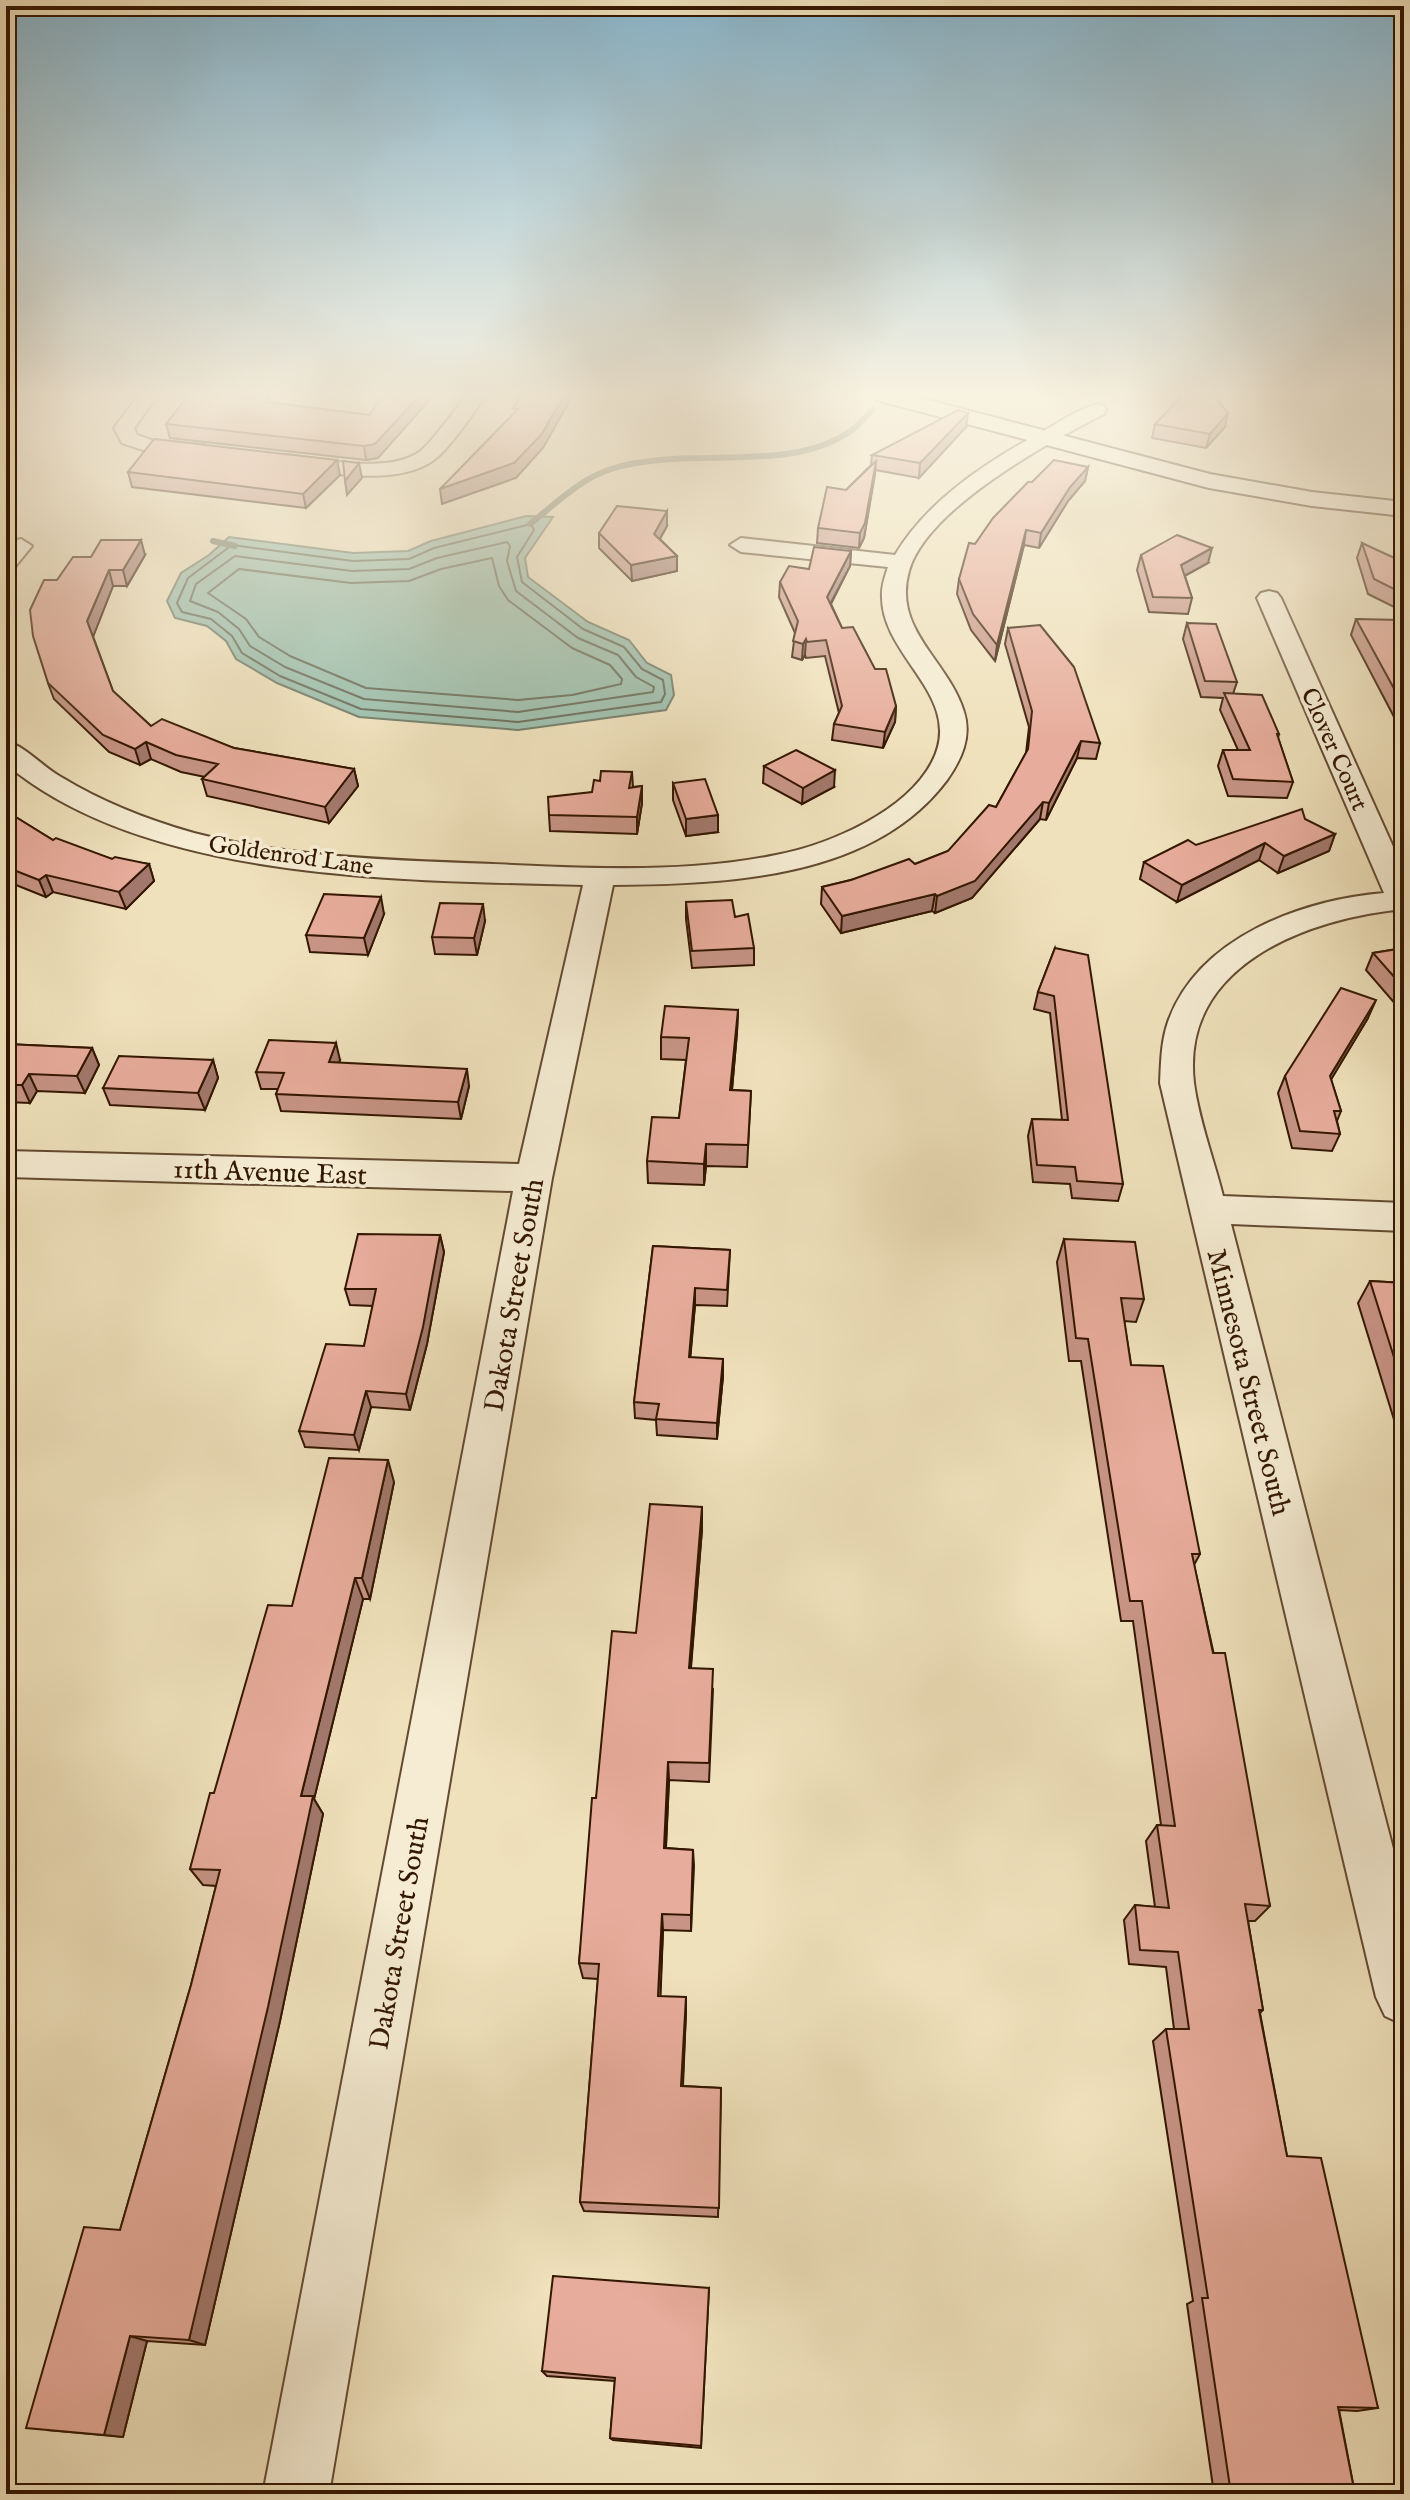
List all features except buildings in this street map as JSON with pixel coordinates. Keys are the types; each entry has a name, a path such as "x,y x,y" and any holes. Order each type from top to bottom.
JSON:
{"street":[{"path":"600,877 679,876 745,870 788,861 834,847 872,830 920,796 949,755 954,735 952,717 936,678 896,613 894,578 900,562 923,531 944,512"},
{"path":"741,545 900,562"},
{"name":"Clover Court","path":"1269,598 1403,900"},
{"name":"Goldenrod Lane","path":"7,753 63,790 108,813 150,829 254,855 362,868 600,877"},
{"name":"Dakota Street South","path":"296,2494 534,1178 600,877"},
{"name":"Minnesota Street South","path":"1403,900 1357,905 1290,924 1260,940 1230,962 1203,990 1187,1017 1179,1047 1177,1083 1404,1997"},
{"name":"11th Avenue East","path":"6,1164 534,1178"},
{"path":"1207,1209 1404,1217"}],"water":[{"path":"526,516 553,517 525,558 528,577 588,622 629,640 647,663 671,675 674,695 666,710 518,730 359,717 277,683 236,659 226,641 207,626 175,618 167,601 181,573 229,537 353,553 408,551 431,541"}],"waterway":[{"path":"530,524 544,512"},
{"path":"213,541 235,546"}]}
